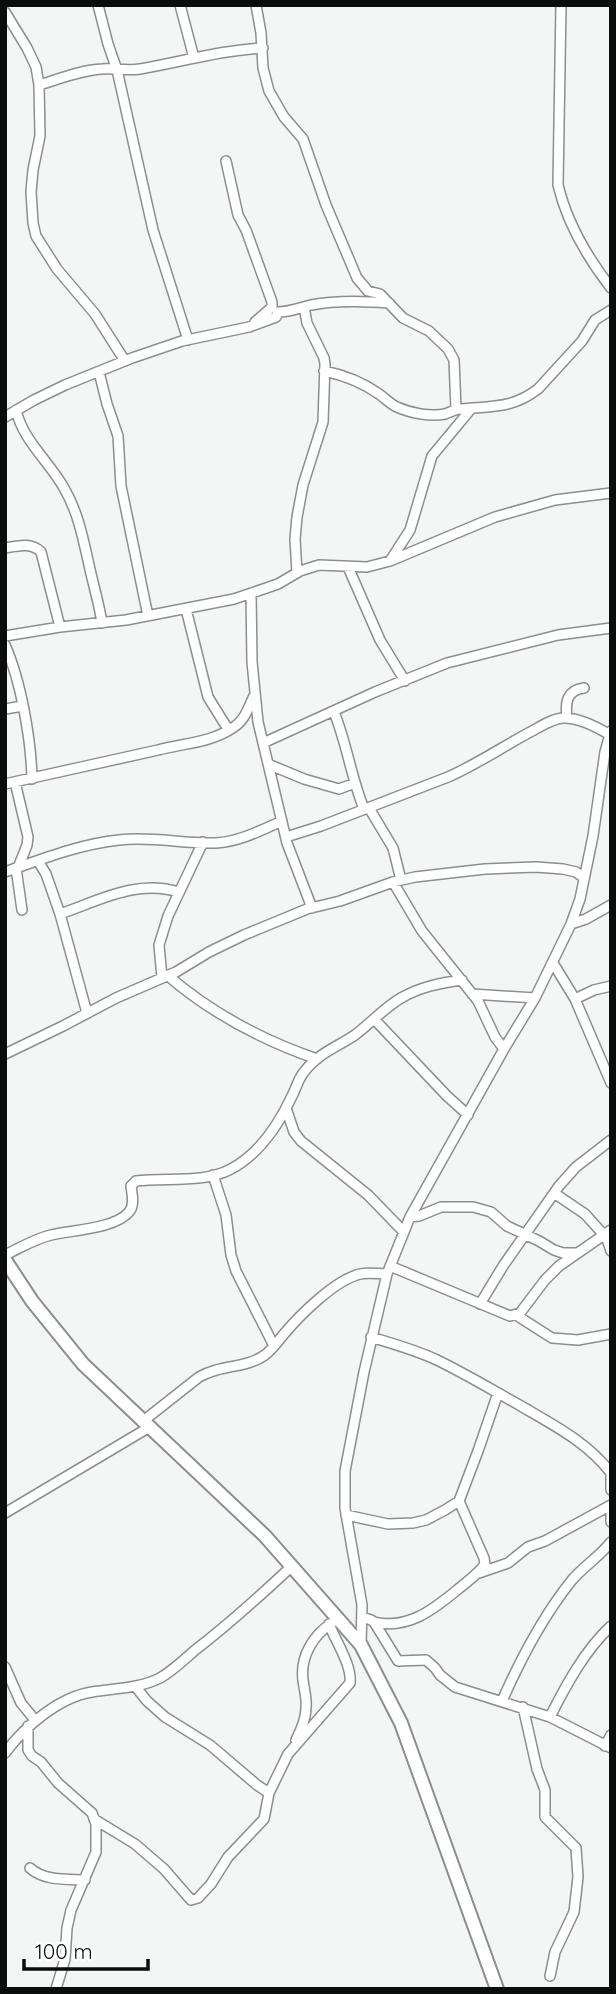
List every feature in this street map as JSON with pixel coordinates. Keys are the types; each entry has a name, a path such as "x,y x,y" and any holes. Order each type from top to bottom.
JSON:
{"main road":[{"path":"5,1257 32,1301 83,1364 265,1536 292,1566 334,1622 361,1645 401,1723 497,1989"}],"street":[{"path":"98,5 117,70 153,230 188,340"},
{"path":"180,5 194,58"},
{"path":"256,5 263,68 269,91 284,117 303,139 326,205 357,278 368,291 380,294 403,318 429,331 452,355 456,410"},
{"path":"561,5 558,185 573,231 611,288"},
{"path":"5,12 8,25 31,55 39,85 40,136 32,191 36,236 57,269 95,314 125,361"},
{"path":"39,85 91,70 139,69 233,50 262,48"},
{"path":"226,161 238,215 272,302 272,307 249,327"},
{"path":"5,417 65,385 125,361 188,340 249,327 276,317 278,312 317,304 366,301 389,303"},
{"path":"297,573 297,517 323,422 324,358 307,323 304,307"},
{"path":"324,371 352,378 391,404 414,413 435,415 456,410 497,407 530,395 582,341 595,320 611,310"},
{"path":"99,372 118,436 121,486 148,616"},
{"path":"390,561 410,530 429,461 471,409"},
{"path":"16,410 19,423 56,474 75,510 85,542 102,622"},
{"path":"5,636 148,616 234,599 278,584 318,565 367,567 390,561 495,517 555,500 611,493"},
{"path":"5,548 32,545 41,552 61,627"},
{"path":"348,567 380,640 405,681"},
{"path":"250,593 254,695 263,743 286,837 312,908"},
{"path":"186,609 208,697 226,726 231,729"},
{"path":"263,743 375,692 447,663 558,635 611,628"},
{"path":"5,645 11,657 23,706 32,779"},
{"path":"567,718 569,695 584,688"},
{"path":"87,1013 60,914 46,874 32,849 10,783 207,741 231,729 245,717 254,695"},
{"path":"5,709 23,706"},
{"path":"334,712 344,734 355,783 366,808 393,848 401,898 422,930 472,994 504,1049"},
{"path":"286,837 457,773 552,721 567,718 588,723 610,733 593,836 580,899 571,924 535,998 410,1217 389,1270 372,1337 345,1471 346,1516 362,1605 361,1645"},
{"path":"268,764 304,779 339,789 355,783"},
{"path":"5,872 39,860 118,840 149,838 218,843 282,821"},
{"path":"22,910 17,868 28,838"},
{"path":"203,842 178,892 159,945 165,976 202,1003 271,1042 317,1059"},
{"path":"5,1054 233,940 312,908 397,881 485,869 536,867 562,869 576,872 583,877"},
{"path":"60,914 138,888 164,888 178,892"},
{"path":"571,924 611,905"},
{"path":"553,963 575,999 611,1083"},
{"path":"5,1257 32,1241 88,1229 123,1217 132,1208 131,1186 136,1181 200,1177 230,1169 265,1140 286,1108 303,1073 327,1050 356,1034 400,999 418,989 462,980"},
{"path":"575,999 611,986"},
{"path":"472,994 535,998"},
{"path":"374,1020 467,1115"},
{"path":"286,1108 294,1132 301,1141 368,1195 403,1231"},
{"path":"480,1304 554,1193 576,1167 611,1140"},
{"path":"213,1175 226,1215 231,1255 236,1271 274,1346"},
{"path":"554,1193 606,1232 611,1251"},
{"path":"410,1217 441,1207 473,1207 491,1212 507,1226 563,1253 578,1253"},
{"path":"5,1513 145,1425 208,1372 220,1367 240,1365 265,1355 312,1305 341,1283 358,1275 389,1270 425,1279 510,1316 516,1315 559,1266 606,1232"},
{"path":"516,1315 552,1338 578,1340 611,1334"},
{"path":"372,1337 437,1360 585,1444 611,1473 611,1490"},
{"path":"346,1516 388,1524 413,1523 435,1515 459,1501 498,1393"},
{"path":"362,1617 374,1622 398,1623 417,1619 440,1604 485,1564 459,1501"},
{"path":"477,1573 508,1563 528,1547 555,1536 611,1505"},
{"path":"611,1512 611,1522"},
{"path":"502,1701 529,1644 553,1607 578,1574 611,1542"},
{"path":"5,1753 31,1723 76,1696 135,1686 162,1677 230,1623 292,1566"},
{"path":"94,1819 135,1843 194,1900 211,1884 236,1848 264,1819 269,1793 303,1723 306,1708 302,1666 313,1639 334,1622 351,1677 350,1683 288,1754"},
{"path":"374,1622 398,1661 426,1660 444,1680 455,1687 550,1717 608,1747 611,1735"},
{"path":"550,1717 596,1640 611,1626"},
{"path":"5,1667 31,1723 28,1750 58,1783 92,1813 97,1835 96,1852 71,1910 65,1959 56,1989"},
{"path":"135,1686 164,1717 210,1745 269,1793"},
{"path":"523,1707 537,1769 545,1790 545,1816 572,1844 577,1855 578,1886 574,1912 555,1952 550,1976"},
{"path":"30,1868 44,1877 85,1880"}]}
